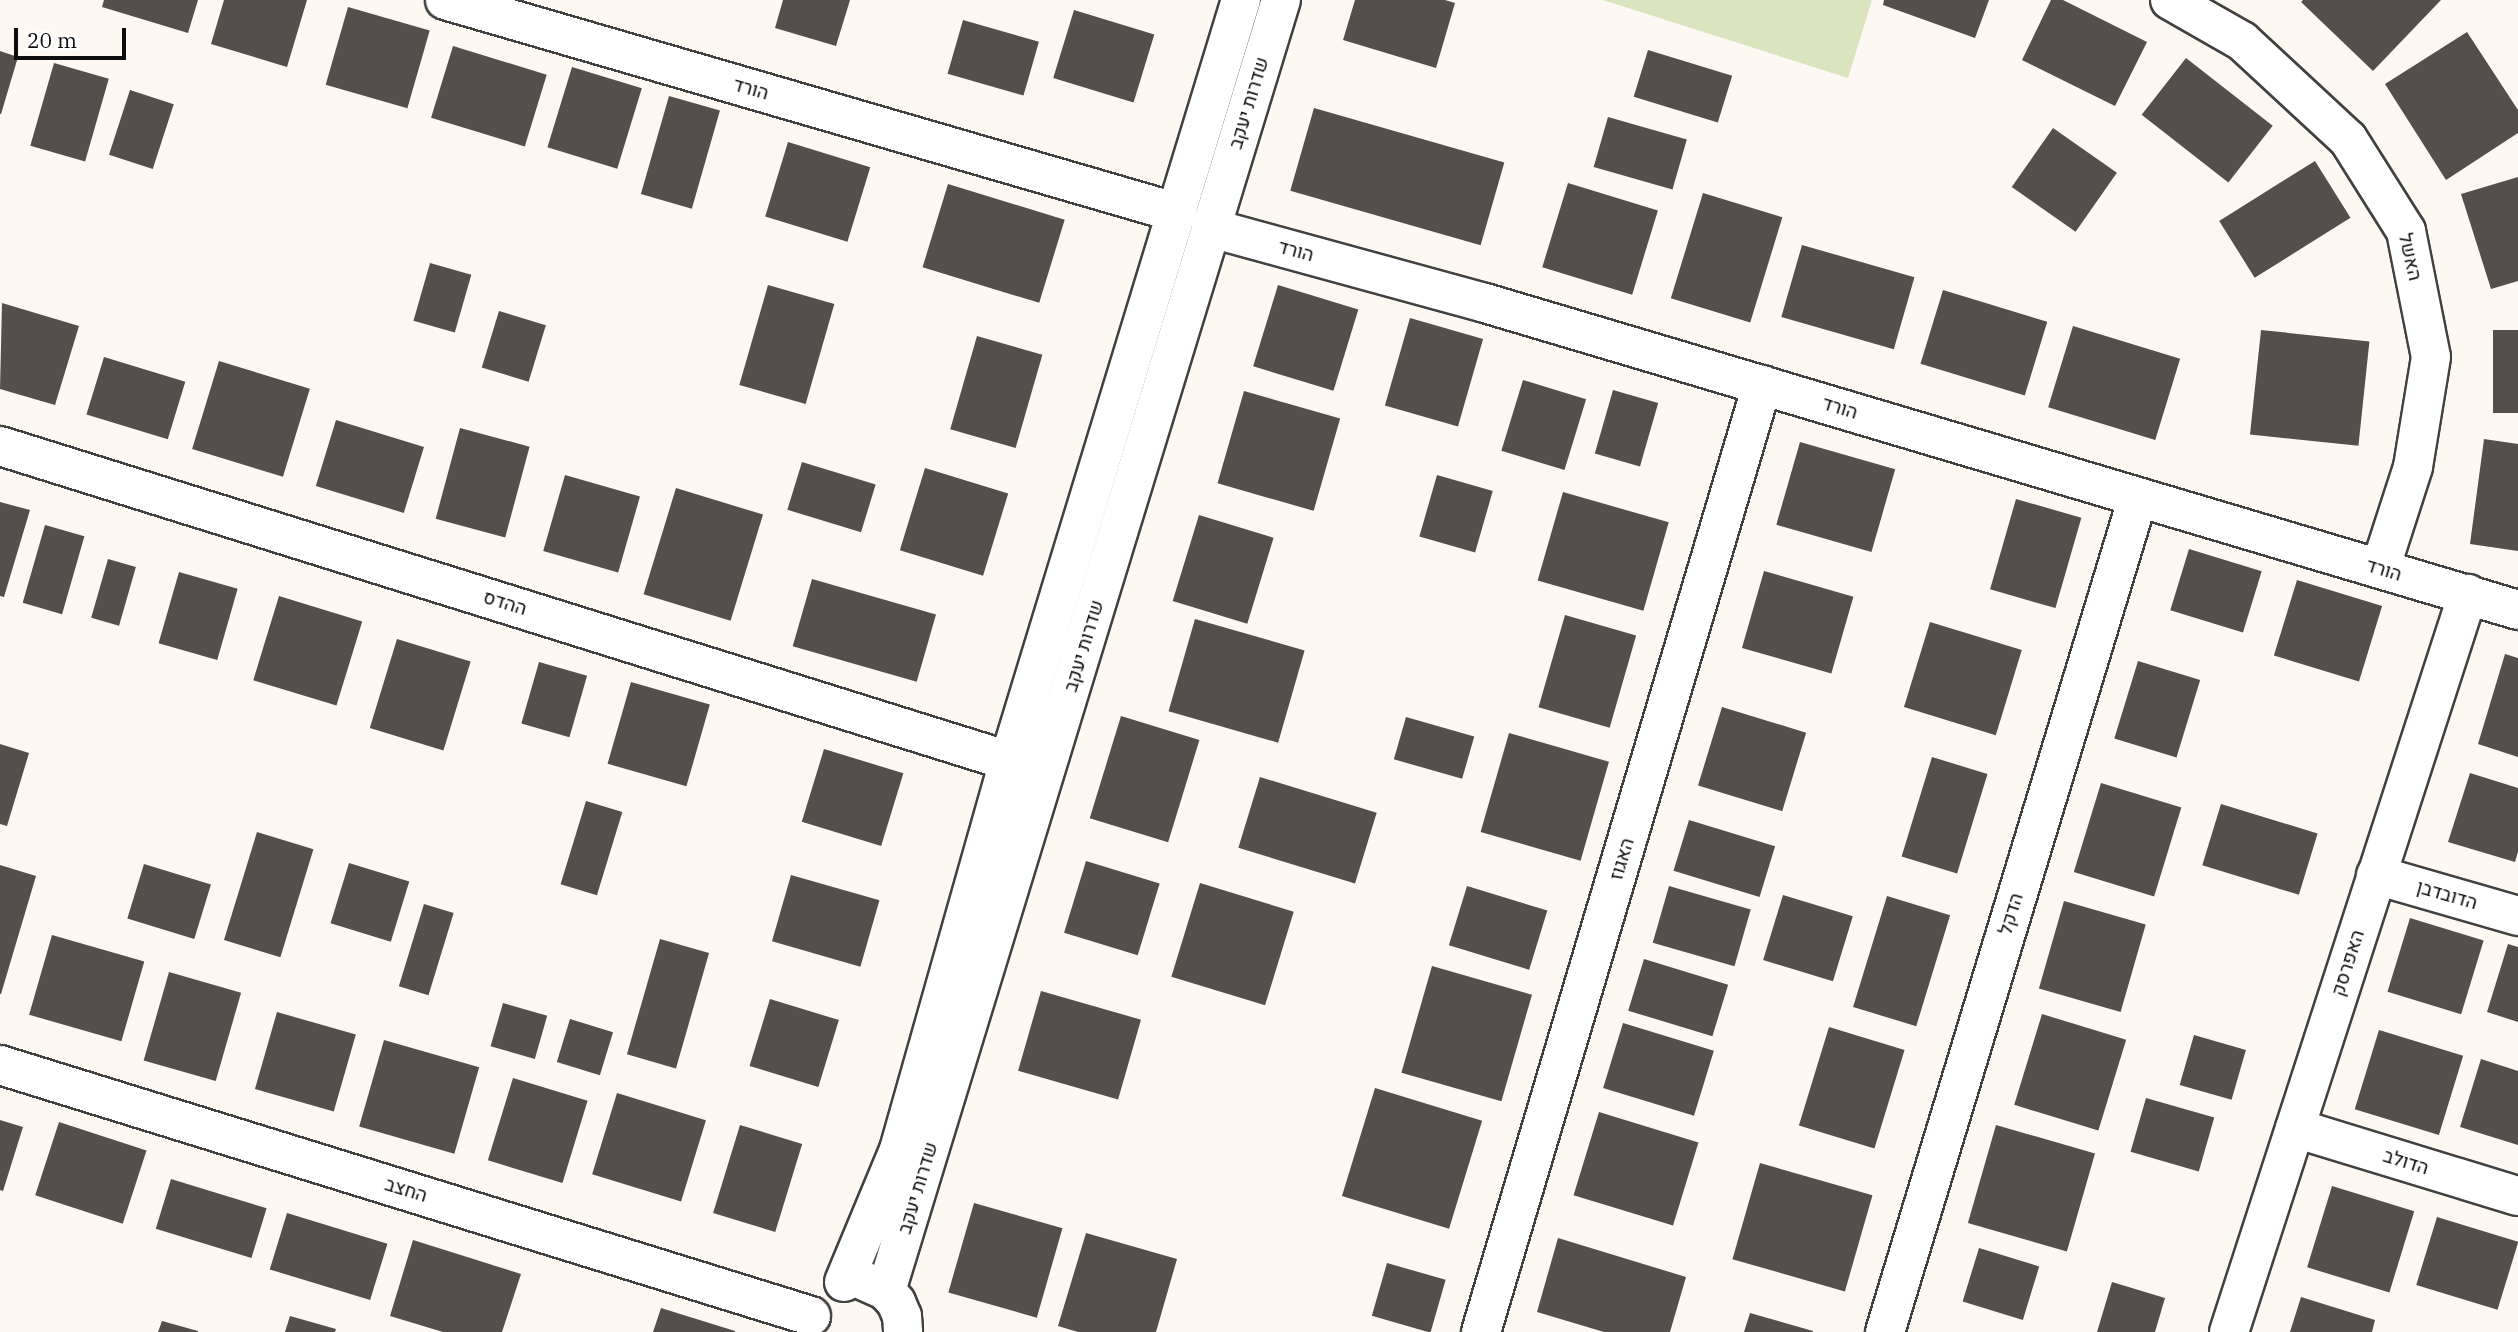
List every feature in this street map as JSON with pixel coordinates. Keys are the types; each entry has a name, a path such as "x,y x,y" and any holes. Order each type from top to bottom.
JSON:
{"street":[{"name":"הורד","path":"445,0 1485,303 2518,610"},
{"name":"שדרות יעקב","path":"886,1291 1195,220 1241,0"},
{"name":"שדרות יעקב","path":"844,1282 899,1150 1009,761 1195,220 1281,0"},
{"name":"האשל","path":"2170,0 2242,41 2348,139 2406,231 2431,357 2413,467 2380,569"},
{"name":"האגוז","path":"1481,1332 1762,385"},
{"name":"ההדס","path":"0,446 1009,761"},
{"name":"הדקל","path":"1885,1332 2138,497"},
{"name":"האפרסק","path":"2229,1332 2468,594"},
{"name":"הדובדבן","path":"2376,875 2518,916"},
{"name":"החצב","path":"0,1065 811,1324"},
{"name":"הדולב","path":"2295,1128 2518,1196"},
{"path":"811,1324 823,1294 844,1282 859,1280 886,1291 896,1302 902,1316 902,1332"}],"green space":[{"path":"1603,0 1872,0 1848,78"}],"building":[{"path":"104,0 198,0 188,33 102,7"},
{"path":"224,0 307,0 287,67 211,44"},
{"path":"783,0 850,0 836,46 775,28"},
{"path":"1355,0 1445,0 1455,3 1436,68 1343,40"},
{"path":"1884,0 1989,0 1975,38 1883,5"},
{"path":"2051,0 2063,0 2147,42 2115,106 2022,60"},
{"path":"2441,0 2373,71 2301,2"},
{"path":"348,7 430,30 407,108 326,85"},
{"path":"1074,10 1154,35 1134,102 1053,78"},
{"path":"963,20 1039,42 1024,96 948,74"},
{"path":"2467,32 2518,110 2518,133 2446,180 2385,84"},
{"path":"453,46 547,75 525,146 431,118"},
{"path":"1648,50 1732,76 1718,123 1634,97"},
{"path":"0,51 18,57 1,114 0,114"},
{"path":"2186,58 2273,126 2228,182 2142,115"},
{"path":"54,63 109,79 85,161 30,146"},
{"path":"572,67 642,88 617,169 547,147"},
{"path":"130,90 174,104 153,169 109,155"},
{"path":"669,96 720,111 692,209 641,194"},
{"path":"1314,108 1504,163 1481,245 1290,191"},
{"path":"1608,117 1687,140 1672,190 1594,167"},
{"path":"2053,128 2117,173 2076,232 2012,187"},
{"path":"788,142 870,167 847,242 765,217"},
{"path":"2315,161 2351,218 2255,278 2219,221"},
{"path":"2518,177 2518,281 2491,289 2461,194"},
{"path":"1568,183 1658,210 1632,295 1542,267"},
{"path":"948,184 1065,220 1039,303 923,267"},
{"path":"1703,193 1782,217 1750,322 1671,298"},
{"path":"1802,245 1914,277 1894,349 1781,317"},
{"path":"430,263 471,275 455,333 413,321"},
{"path":"768,285 834,304 806,404 739,385"},
{"path":"1278,285 1358,310 1333,391 1253,366"},
{"path":"1943,290 2047,322 2025,396 1920,364"},
{"path":"2,303 79,326 55,405 0,389"},
{"path":"499,311 546,325 529,382 482,367"},
{"path":"1410,318 1483,339 1458,426 1385,405"},
{"path":"2073,326 2180,359 2155,440 2048,407"},
{"path":"2261,330 2369,341 2358,446 2250,434"},
{"path":"2493,330 2518,330 2518,413 2493,413"},
{"path":"977,336 1042,355 1016,448 950,429"},
{"path":"104,357 185,382 168,439 86,414"},
{"path":"219,361 310,389 283,477 192,449"},
{"path":"1523,380 1586,399 1564,470 1501,451"},
{"path":"1613,390 1658,403 1640,466 1595,453"},
{"path":"1244,391 1340,419 1314,511 1218,483"},
{"path":"336,420 424,447 404,513 316,486"},
{"path":"460,428 530,447 505,537 436,519"},
{"path":"2484,439 2518,444 2518,551 2470,544"},
{"path":"1800,442 1895,469 1871,552 1776,525"},
{"path":"802,462 876,485 861,532 787,510"},
{"path":"925,468 1008,493 983,576 900,550"},
{"path":"565,475 640,496 618,572 543,551"},
{"path":"1437,475 1493,491 1475,553 1419,537"},
{"path":"676,488 763,515 731,621 644,594"},
{"path":"1563,492 1669,522 1643,611 1538,580"},
{"path":"2016,499 2081,518 2055,608 1990,589"},
{"path":"0,502 30,510 4,597 0,596"},
{"path":"1199,515 1274,538 1247,624 1173,601"},
{"path":"45,525 84,536 62,614 23,603"},
{"path":"2189,549 2262,571 2243,632 2170,610"},
{"path":"108,559 136,567 119,626 91,618"},
{"path":"1764,571 1853,597 1831,674 1742,648"},
{"path":"179,572 238,589 217,660 159,643"},
{"path":"812,579 936,615 917,682 793,646"},
{"path":"2297,580 2382,606 2359,682 2274,656"},
{"path":"279,596 362,621 336,706 253,680"},
{"path":"1565,615 1636,635 1610,728 1539,707"},
{"path":"1195,619 1305,650 1278,743 1169,711"},
{"path":"1930,622 2022,650 1996,735 1904,707"},
{"path":"397,639 471,662 443,750 370,728"},
{"path":"2505,654 2518,658 2518,757 2478,744"},
{"path":"2138,661 2200,680 2176,757 2114,738"},
{"path":"539,662 587,676 569,737 521,724"},
{"path":"631,682 710,705 686,786 608,764"},
{"path":"1722,707 1806,733 1782,811 1698,785"},
{"path":"1121,716 1199,740 1168,842 1090,818"},
{"path":"1406,717 1474,737 1462,779 1394,759"},
{"path":"1509,733 1609,762 1581,861 1481,832"},
{"path":"0,744 29,753 7,826 0,824"},
{"path":"824,749 903,773 881,846 802,822"},
{"path":"1932,757 1987,774 1957,873 1902,856"},
{"path":"2470,773 2518,788 2518,852 2515,862 2448,842"},
{"path":"1260,777 1377,813 1355,883 1238,848"},
{"path":"2101,783 2181,808 2154,896 2074,872"},
{"path":"586,801 622,812 597,895 561,884"},
{"path":"2221,804 2318,834 2299,895 2202,865"},
{"path":"1689,820 1775,846 1760,897 1674,871"},
{"path":"257,832 313,849 280,957 224,940"},
{"path":"1086,861 1160,884 1138,955 1064,933"},
{"path":"349,863 409,881 391,942 331,923"},
{"path":"144,864 211,884 194,939 127,919"},
{"path":"0,865 36,876 1,994 0,994"},
{"path":"791,875 879,900 860,967 772,941"},
{"path":"1200,883 1294,912 1265,1005 1171,977"},
{"path":"1467,886 1547,911 1529,970 1449,945"},
{"path":"1669,886 1751,909 1734,966 1653,943"},
{"path":"1783,895 1853,916 1833,981 1763,960"},
{"path":"1887,896 1950,915 1916,1026 1853,1007"},
{"path":"2064,901 2146,924 2121,1012 2039,988"},
{"path":"424,904 454,913 429,995 399,986"},
{"path":"2410,918 2484,941 2461,1014 2387,992"},
{"path":"52,935 144,961 121,1041 29,1015"},
{"path":"660,939 709,953 676,1068 627,1054"},
{"path":"2508,944 2518,947 2518,1022 2487,1012"},
{"path":"1644,959 1728,985 1712,1036 1628,1011"},
{"path":"1432,966 1532,995 1501,1101 1401,1073"},
{"path":"169,972 241,993 216,1081 144,1060"},
{"path":"1041,991 1141,1020 1118,1099 1018,1071"},
{"path":"770,999 839,1020 818,1087 750,1066"},
{"path":"503,1003 547,1016 535,1059 491,1046"},
{"path":"277,1012 356,1035 334,1112 255,1089"},
{"path":"2042,1014 2126,1040 2098,1131 2014,1105"},
{"path":"570,1019 613,1032 600,1075 557,1062"},
{"path":"1623,1023 1714,1051 1694,1116 1603,1088"},
{"path":"1829,1027 1905,1050 1874,1149 1799,1125"},
{"path":"2379,1030 2463,1056 2439,1135 2355,1109"},
{"path":"2194,1035 2246,1050 2232,1100 2180,1085"},
{"path":"384,1040 479,1067 454,1154 359,1127"},
{"path":"2481,1059 2518,1071 2518,1145 2460,1127"},
{"path":"513,1078 588,1101 562,1183 488,1160"},
{"path":"1375,1088 1482,1121 1449,1229 1342,1196"},
{"path":"617,1093 706,1120 681,1201 592,1174"},
{"path":"2146,1098 2214,1118 2199,1171 2131,1152"},
{"path":"1599,1112 1698,1142 1673,1226 1574,1195"},
{"path":"0,1120 23,1127 3,1191 0,1190"},
{"path":"59,1122 146,1150 123,1224 35,1195"},
{"path":"740,1125 802,1144 775,1232 713,1213"},
{"path":"1996,1125 2095,1153 2067,1251 1968,1223"},
{"path":"1760,1163 1872,1195 1845,1291 1732,1259"},
{"path":"171,1179 267,1208 251,1258 156,1229"},
{"path":"2332,1186 2414,1211 2389,1292 2307,1267"},
{"path":"974,1203 1062,1228 1037,1318 948,1292"},
{"path":"287,1213 387,1244 370,1300 270,1269"},
{"path":"2437,1217 2518,1242 2498,1310 2416,1285"},
{"path":"1086,1233 1177,1259 1156,1332 1078,1332 1058,1326"},
{"path":"1558,1238 1686,1277 1670,1332 1604,1332 1537,1312"},
{"path":"413,1240 521,1274 502,1332 443,1332 390,1316"},
{"path":"1979,1248 2039,1266 2023,1320 1963,1302"},
{"path":"1387,1263 1446,1280 1431,1332 1372,1316"},
{"path":"2112,1282 2165,1298 2155,1332 2097,1332"},
{"path":"2301,1297 2375,1320 2372,1332 2290,1332"},
{"path":"661,1308 735,1331 735,1332 653,1332"},
{"path":"1750,1313 1813,1331 1813,1332 1744,1332"},
{"path":"290,1316 336,1329 335,1332 285,1332"},
{"path":"162,1321 198,1331 198,1332 158,1332"}]}
